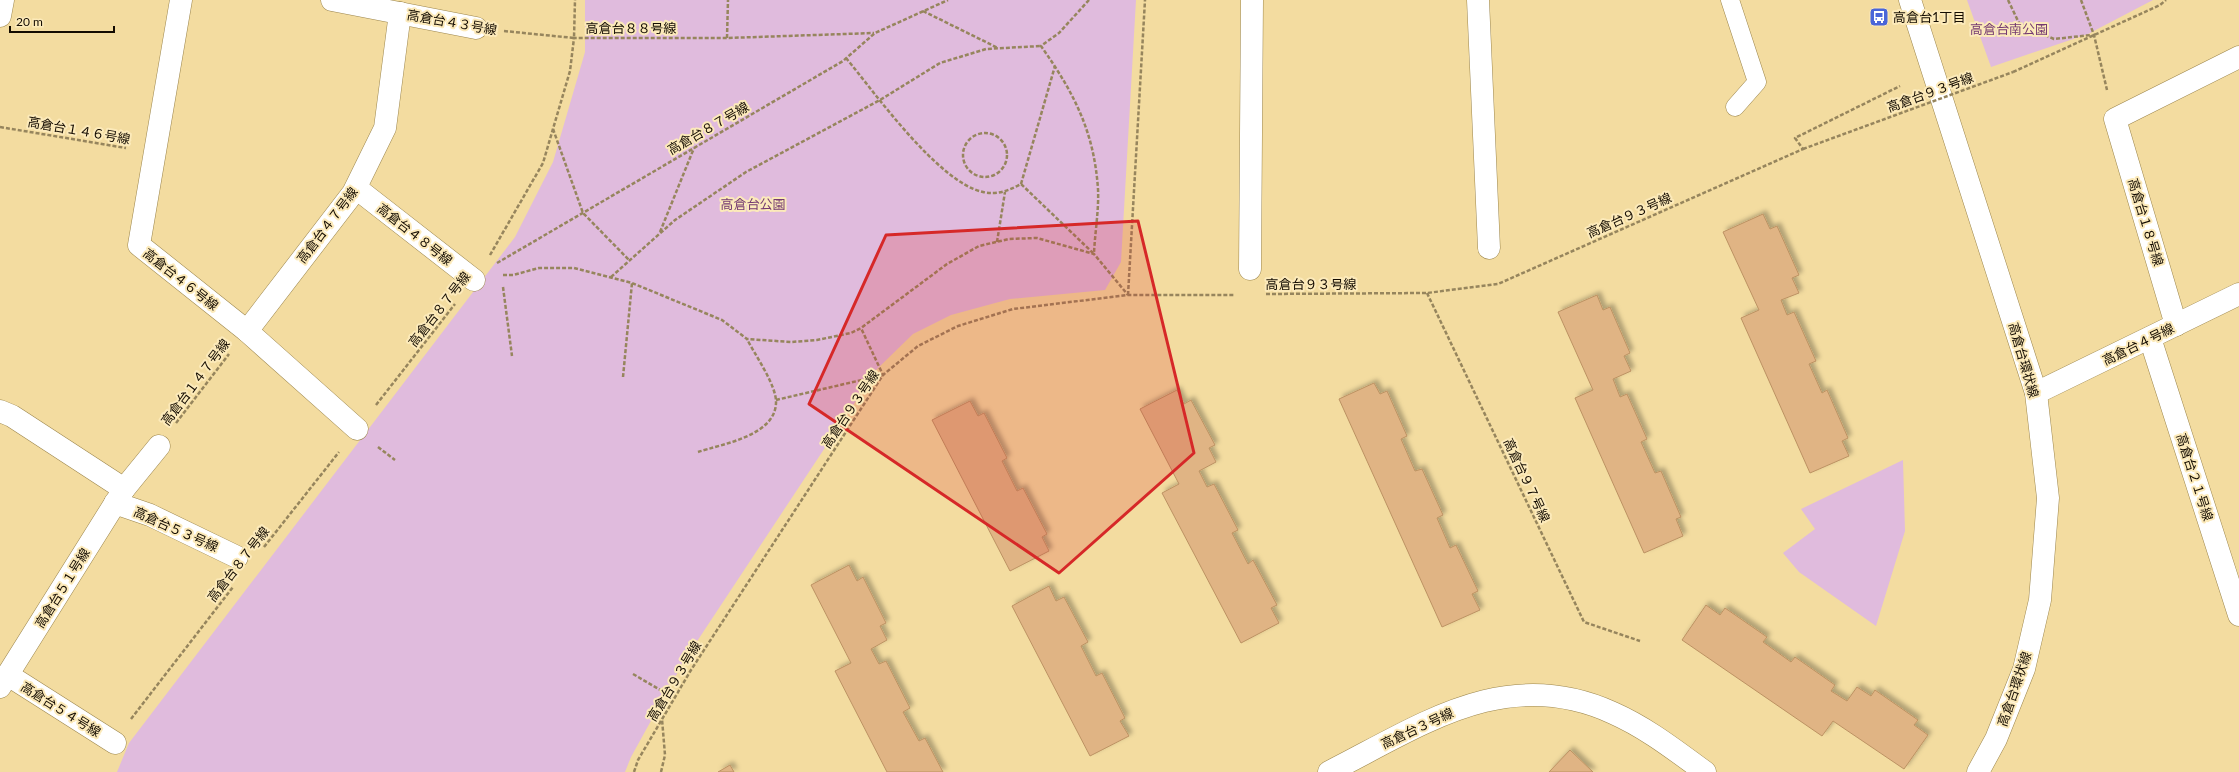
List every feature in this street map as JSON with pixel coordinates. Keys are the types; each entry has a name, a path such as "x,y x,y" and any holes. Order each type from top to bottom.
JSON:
{"street":[{"path":"0,16 3,0"},
{"name":"高倉台４６号線","path":"181,0 139,245 247,331 357,429"},
{"name":"高倉台４３号線","path":"332,0 476,28"},
{"path":"1250,269 1252,0"},
{"path":"1478,0 1489,248"},
{"name":"高倉台環状線","path":"1910,0 2036,393 2048,498 2040,600 2024,669 1996,739 1978,772"},
{"name":"高倉台４７号線","path":"247,331 356,188 385,128 400,13"},
{"path":"2115,119 2239,57"},
{"name":"高倉台１８号線","path":"2115,119 2176,325"},
{"name":"高倉台４８号線","path":"356,188 476,277"},
{"name":"高倉台４号線","path":"2036,393 2239,294"},
{"name":"高倉台２１号線","path":"2150,338 2239,616"},
{"path":"0,411 12,416 120,496"},
{"name":"高倉台５１号線","path":"4,681 120,496 159,446"},
{"name":"高倉台５３号線","path":"120,496 150,515 236,557"},
{"name":"高倉台５４号線","path":"4,681 115,743"},
{"name":"高倉台３号線","path":"1339,770 1446,712 1503,696 1555,694 1613,712 1648,732 1705,772"}],"lane":[{"path":"1730,0 1757,82 1735,107"}],"path":[{"path":"574,38 575,0"},
{"path":"727,38 728,0"},
{"name":"高倉台８７号線","path":"260,552 476,277 846,58 875,33 948,0"},
{"path":"610,277 675,220 746,172 880,100 940,62 986,49 1041,46 1059,33 1089,0"},
{"path":"1128,295 1145,0"},
{"path":"2008,0 2019,24 2054,39 2094,35"},
{"path":"2081,0 2094,35 2115,119"},
{"name":"高倉台９３号線","path":"1262,294 1427,293 1498,284 1803,149 2013,72 2160,5 2166,0"},
{"path":"923,11 999,49"},
{"name":"高倉台４３号線","path":"476,28 574,38"},
{"name":"高倉台８８号線","path":"476,277 543,163 570,71 574,38 727,38 875,33"},
{"path":"1041,46 1076,100 1091,141 1098,190 1094,254"},
{"path":"846,58 904,129 943,168 962,183 982,192 1005,192 1021,184 1055,66"},
{"path":"1803,149 1795,138 1900,86"},
{"name":"高倉台１４６号線","path":"0,126 155,152"},
{"path":"553,129 583,213 629,260"},
{"path":"983,133 996,136 1005,147 1007,154 1003,167 992,176 977,176 966,166 964,158 966,144 971,139 983,133"},
{"path":"659,234 694,148"},
{"path":"1021,184 1094,254 1128,295"},
{"path":"997,242 1005,192"},
{"path":"747,339 791,342 810,341 851,333 947,264 980,246 1009,239 1037,238 1094,254"},
{"path":"512,356 502,275 513,275 539,268 574,268 632,283 722,320 747,339 772,386 776,404 769,420 756,433 698,452"},
{"path":"623,377 632,283"},
{"name":"高倉台９７号線","path":"1427,293 1584,622 1640,641"},
{"name":"高倉台９３号線","path":"634,772 638,760 674,698 883,375 918,346 958,326 1014,309 1128,295 1239,295"},
{"path":"776,400 883,375 860,328"},
{"name":"高倉台１４７号線","path":"159,446 247,331"},
{"name":"高倉台８７号線","path":"115,743 118,736 236,582"},
{"path":"633,674 674,698"},
{"path":"661,772 665,754 662,719"}],"highlighted area":[{"path":"1138,221 1194,453 1059,573 809,404 886,235"}],"green space":[{"name":"高倉台公園","path":"585,0 1136,0 1121,262 1105,290 1010,299 951,315 913,334 877,369 684,661 631,757 625,772 117,772 129,743 515,237 553,162 585,52"},
{"name":"高倉台南公園","path":"1967,0 2153,0 2088,34 1991,67"},
{"path":"1903,460 1905,531 1876,626 1799,572 1783,553 1815,529 1801,509"}],"building":[{"path":"1763,214 1770,229 1777,226 1799,275 1792,278 1799,293 1781,300 1787,315 1794,312 1816,361 1809,364 1822,393 1827,390 1848,438 1842,441 1849,456 1810,473 1741,318 1759,310 1723,232"},
{"path":"1597,295 1603,310 1610,307 1630,353 1624,356 1631,371 1613,379 1620,397 1627,394 1647,439 1641,442 1655,473 1661,471 1681,517 1676,519 1683,536 1644,553 1575,398 1593,390 1558,312"},
{"path":"1374,383 1380,394 1387,391 1407,436 1401,439 1415,471 1422,469 1443,515 1437,518 1450,548 1456,545 1478,591 1472,594 1480,610 1442,627 1339,399"},
{"path":"1177,390 1184,404 1191,400 1215,445 1209,448 1216,462 1199,471 1207,487 1214,484 1238,530 1232,533 1248,564 1253,560 1277,605 1271,608 1279,623 1241,643 1162,493 1179,484 1140,409"},
{"path":"970,401 978,416 984,413 1007,458 1002,461 1017,491 1023,488 1047,534 1042,537 1049,551 1010,571 932,420"},
{"path":"849,565 857,581 863,577 886,623 880,626 887,640 871,649 879,664 886,661 910,708 903,712 919,741 925,738 943,772 887,772 835,671 851,663 811,585"},
{"path":"1049,586 1056,601 1064,597 1088,642 1081,646 1096,676 1102,673 1125,718 1120,721 1129,736 1090,756 1012,606"},
{"path":"1706,605 1720,615 1725,608 1767,637 1763,642 1791,662 1795,657 1835,685 1831,691 1847,701 1857,687 1871,696 1875,690 1918,720 1914,725 1928,735 1904,769 1833,721 1822,736 1682,640"},
{"path":"1570,750 1593,772 1549,772"},
{"path":"730,765 734,772 718,772"}],"place":[{"name":"高倉台1丁目","path":"1879,17"}]}
